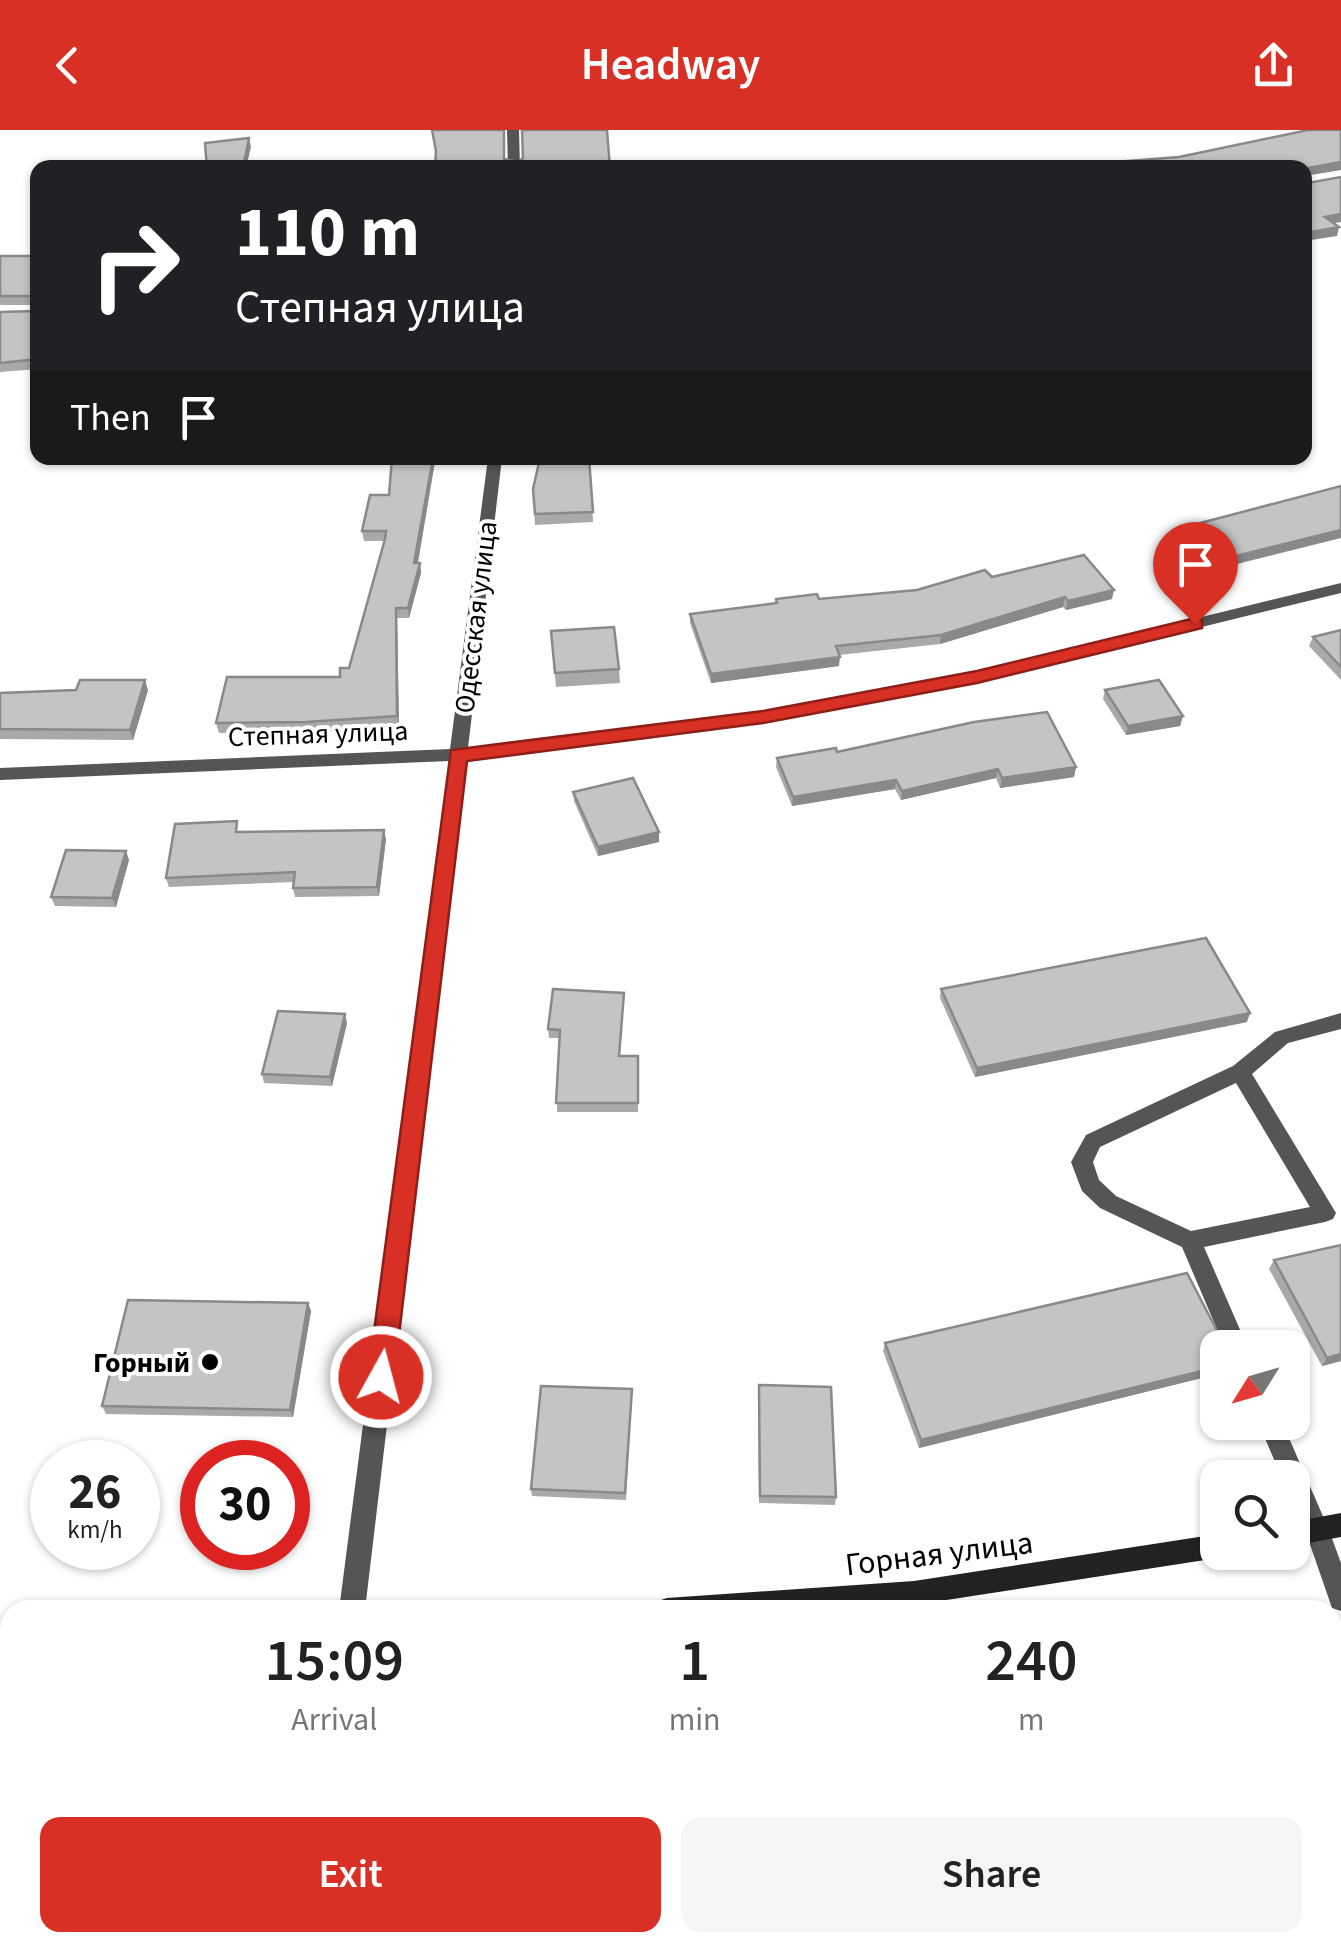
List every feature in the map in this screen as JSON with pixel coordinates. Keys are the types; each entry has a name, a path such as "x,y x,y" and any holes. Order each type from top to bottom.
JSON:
{"street":[{"path":"513,130 514,160"},
{"name":"Одесская улица","path":"353,1600 494,465"},
{"name":"Степная улица","path":"0,774 458,755 763,717 977,677 1341,588"},
{"path":"1240,1072 1333,1211 1190,1241 1108,1202 1090,1185 1082,1162 1093,1141 1240,1072 1282,1037 1341,1021"},
{"path":"1190,1241 1229,1330"},
{"path":"1278,1440 1317,1530 1341,1599"},
{"name":"Горная улица","path":"813,1600 914,1593 1200,1549"}],"building":[{"path":"432,130 504,130 504,159 509,160 435,160"},
{"path":"522,130 607,130 609,160 521,160"},
{"path":"1308,130 1341,130 1341,162 1312,167 1312,160 1140,160 1179,157"},
{"path":"249,138 245,160 206,160 205,143"},
{"path":"1341,177 1341,214 1325,217 1339,227 1312,232 1312,182"},
{"path":"0,256 30,256 30,296 0,296"},
{"path":"30,311 30,360 0,363 0,312"},
{"path":"391,465 432,465 414,563 420,563 408,608 396,608 397,716 216,723 227,677 340,677 340,668 349,668 386,531 362,531 370,495 389,495"},
{"path":"538,465 590,465 593,512 535,514 533,489"},
{"path":"1341,486 1341,530 1224,559 1189,526"},
{"path":"1084,555 1114,590 1068,601 1065,597 941,635 836,646 840,657 711,674 690,614 817,594 819,599 917,590 985,570 992,577"},
{"path":"614,627 619,669 555,673 551,631"},
{"path":"1341,630 1341,667 1313,637"},
{"path":"80,680 145,680 130,730 0,729 0,693 76,690"},
{"path":"1159,680 1183,716 1128,726 1105,690"},
{"path":"1047,712 1076,767 1002,778 998,769 902,791 896,780 793,797 777,758 836,748 837,752 974,722"},
{"path":"633,778 659,832 598,847 573,792"},
{"path":"237,821 236,832 384,830 377,887 293,888 295,872 166,878 175,824"},
{"path":"66,850 126,851 112,898 51,897"},
{"path":"1206,938 1250,1013 977,1068 941,989"},
{"path":"553,989 624,993 619,1056 638,1056 638,1103 556,1103 560,1030 548,1029"},
{"path":"278,1011 345,1014 330,1077 262,1074"},
{"path":"1341,1245 1341,1354 1327,1358 1274,1260"},
{"path":"1187,1273 1217,1330 1200,1330 1200,1371 921,1440 885,1343"},
{"name":"Горный","path":"128,1300 308,1303 290,1410 102,1406"},
{"path":"759,1385 831,1387 836,1497 760,1496"},
{"path":"541,1386 632,1389 625,1493 531,1489"}],"place":[{"name":"Горный","path":"210,1362"}],"route":[{"path":"381,1377 458,755 763,717 977,677 1195,624"}]}
